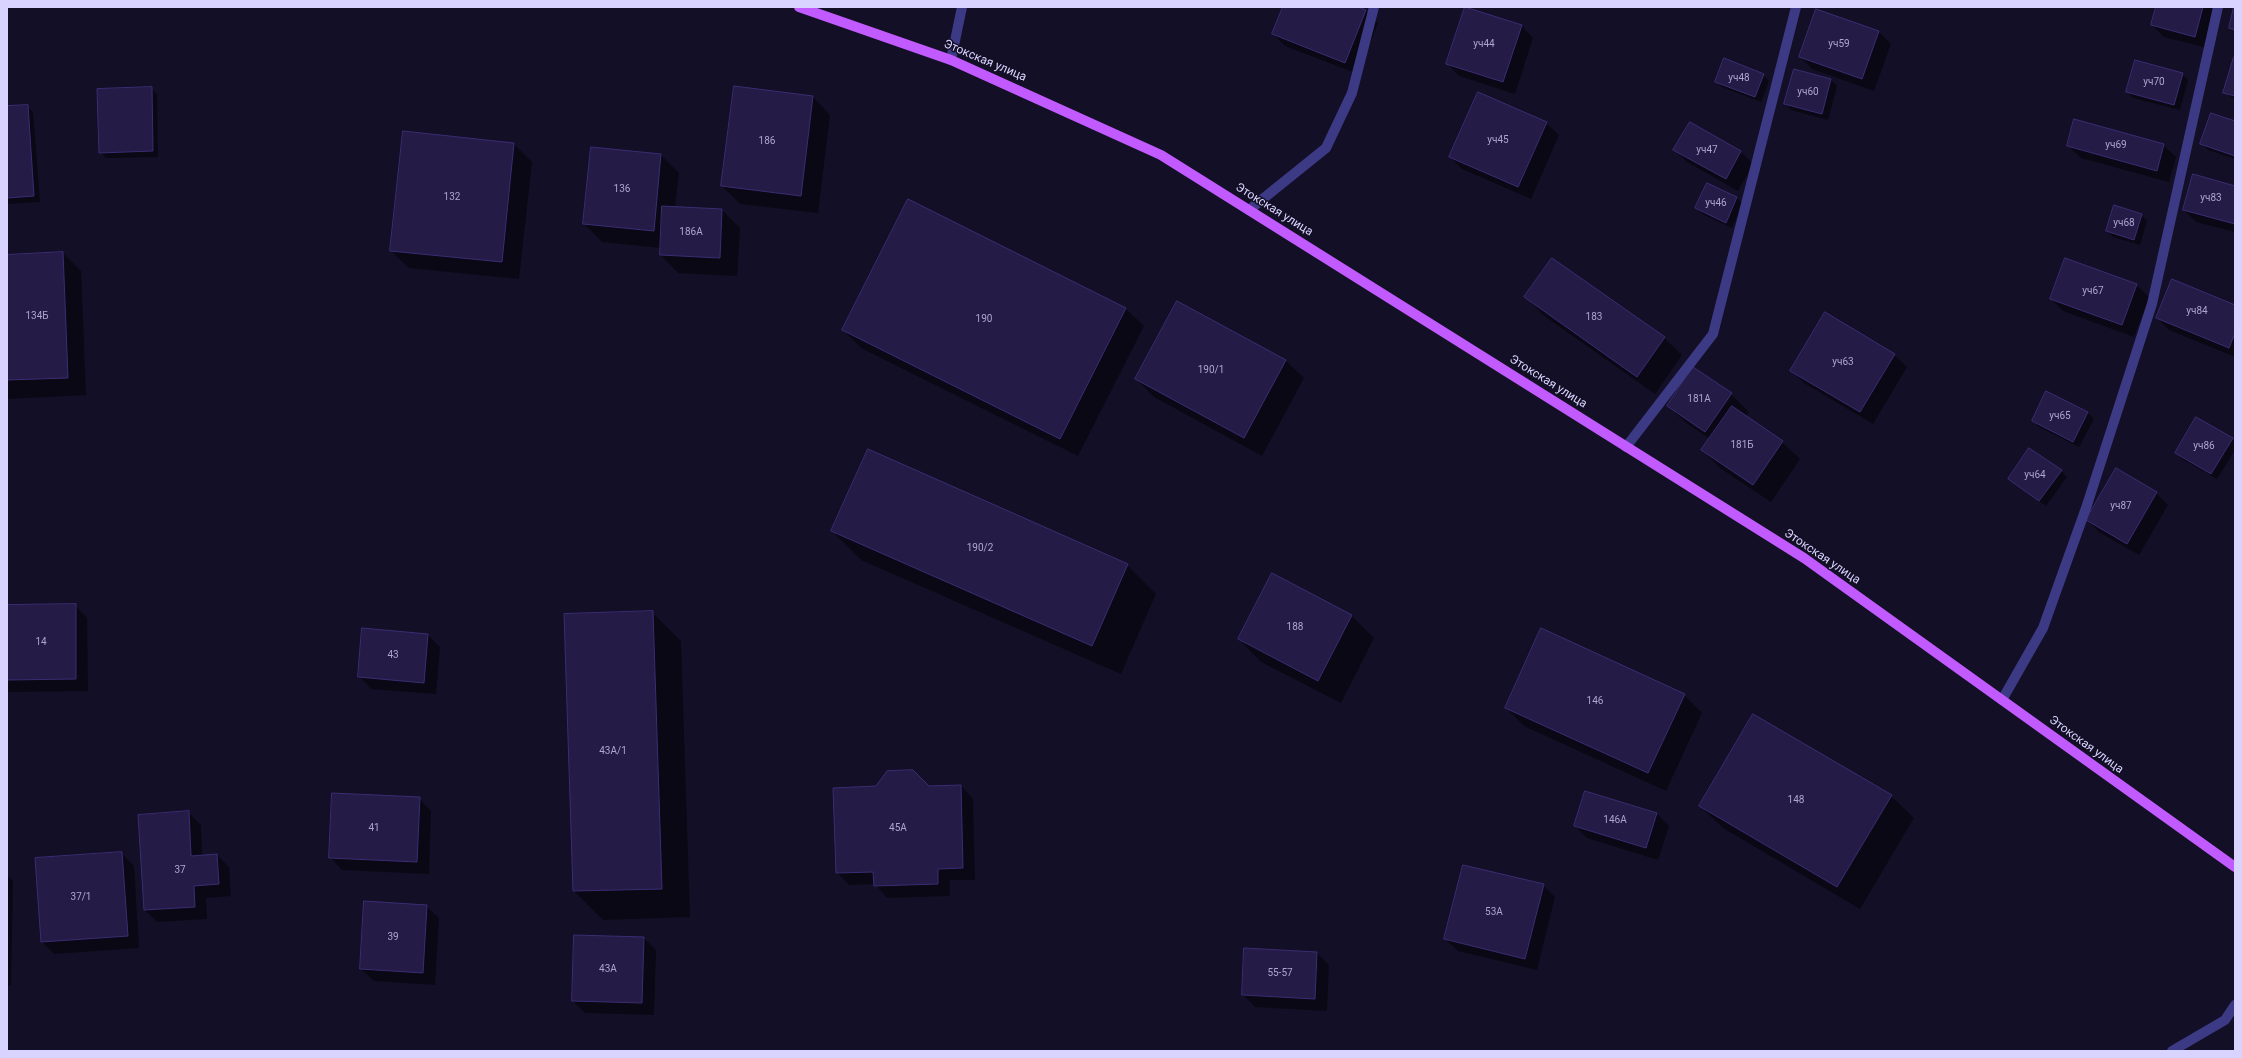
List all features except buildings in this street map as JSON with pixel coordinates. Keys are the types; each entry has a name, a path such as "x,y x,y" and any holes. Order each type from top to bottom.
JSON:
{"main road":[{"name":"Этокская улица","path":"799,7 951,60 1161,155 1804,558 2235,867"}],"street":[{"path":"951,60 962,7"},
{"path":"1249,210 1326,148 1352,93 1374,7"},
{"path":"1626,447 1713,334 1796,7"},
{"path":"2002,700 2042,628 2086,508 2152,304 2218,7"},
{"path":"2172,1051 2226,1020 2235,1005"}]}
